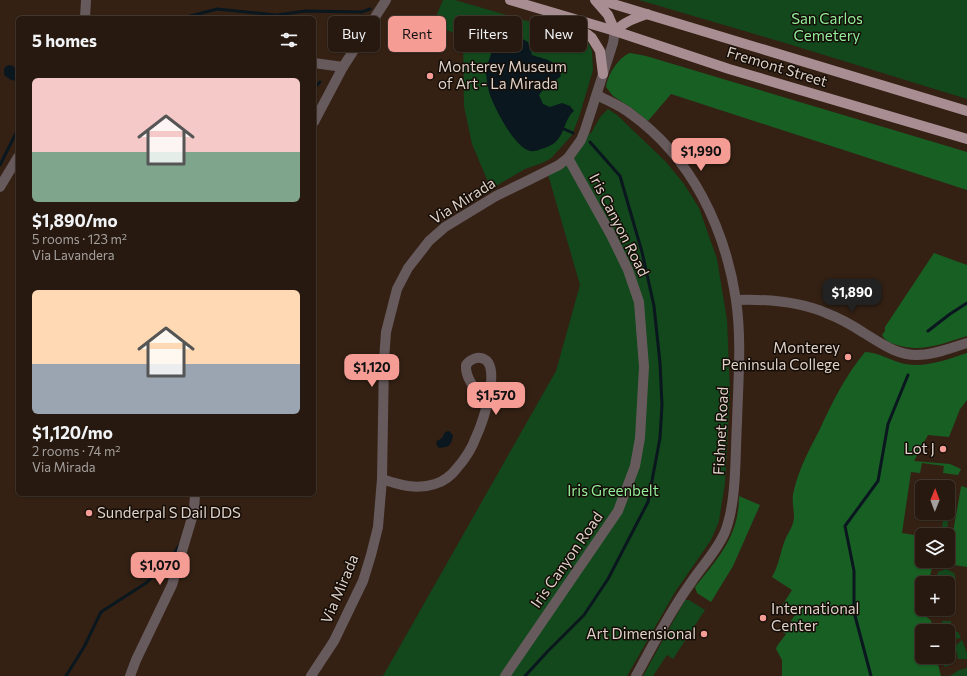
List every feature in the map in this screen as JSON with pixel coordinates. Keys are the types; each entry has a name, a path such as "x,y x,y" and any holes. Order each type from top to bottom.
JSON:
{"main road":[{"name":"Fremont Street","path":"510,0 615,31 729,69 967,139"},
{"path":"595,0 608,15 615,31 627,21 647,14"},
{"name":"Fremont Street","path":"600,0 967,111"},
{"path":"555,13 568,26 587,34 592,38 600,51 603,74"}],"street":[{"path":"85,16 86,0"},
{"path":"316,118 343,67 386,0"},
{"name":"Via Mirada","path":"311,676 334,641 363,581 378,527 382,479 384,360 386,332 396,289 408,268 429,241 445,227 496,196 559,165 568,158 581,140 613,43 615,31"},
{"path":"316,64 343,67"},
{"name":"Fishnet Road","path":"596,95 630,113 642,122 678,159 693,179 705,200 719,232 736,300 739,380 733,491 728,521 718,544 677,603 636,676"},
{"name":"Iris Canyon Road","path":"505,676 618,511 635,466 640,438 644,367 639,302 611,235 568,158"},
{"path":"0,187 16,160"},
{"path":"736,300 788,302 826,312 855,327 889,348 910,355 931,354 967,343"},
{"path":"382,479 399,485 426,487 443,481 456,470 472,444 486,411 487,403"},
{"path":"130,676 136,660 172,585 194,511 195,496"}],"green space":[{"path":"443,0 455,0 510,16 454,16 454,33 446,30 446,16 436,16"},
{"name":"San Carlos Cemetery","path":"639,0 967,0 967,99 782,42"},
{"path":"522,19 530,22 530,52 587,52 587,43 589,44 592,51 593,70 572,135 550,159 525,169 491,189 472,144 464,106 463,52 522,52"},
{"path":"630,53 646,56 967,152 967,190 671,94 648,121 613,96 606,87 614,67 621,59"},
{"name":"Iris Greenbelt","path":"608,109 617,115 666,162 684,184 699,208 717,259 727,320 730,393 725,483 719,521 711,540 675,592 627,676 383,676 556,371 580,285 547,171 559,165 582,138 591,133 601,116"},
{"path":"934,253 967,265 967,336 924,348 906,347 890,343 882,335 885,331 885,327"},
{"path":"865,352 910,365 934,363 967,353 967,400 960,409 949,437 928,435 914,461 950,464 961,469 958,475 943,473 944,466 922,463 920,473 911,472 902,533 915,535 915,568 932,568 930,576 915,576 915,616 926,616 932,624 915,624 915,664 938,664 941,676 782,676 782,660 776,649 786,634 783,632 795,615 782,606 792,590 772,577 785,540 793,523 793,497 799,475 834,400"},
{"path":"961,487 967,488 967,567 955,565 955,528 954,528"},
{"path":"739,496 760,505 733,566 711,602 697,593 695,587 712,566 726,545 736,523"},
{"path":"943,520 948,520 947,528 942,528"},
{"path":"946,569 954,573 955,576 937,576 938,572"},
{"path":"685,600 689,600 705,610 673,659 667,655 653,676 643,676"},
{"path":"942,621 951,621 951,624 942,624"},
{"path":"955,631 958,632 961,638 955,639"},
{"path":"962,640 967,653 967,659 958,659 955,646"},
{"path":"944,664 952,664 945,667"},
{"path":"967,668 967,676 950,676 959,670"}],"shaded area":[{"path":"522,39 528,42 532,55 546,59 557,66 561,76 539,95 543,104 550,107 562,103 570,106 574,111 568,118 557,141 535,151 530,151 518,143 506,127 490,95 486,74 492,52 522,52"},
{"path":"10,65 15,68 16,81 11,80 4,75 4,69 6,66"},
{"path":"449,431 453,435 451,444 446,447 439,448 436,444 437,441 442,438 445,432"}],"waterway":[{"path":"191,16 217,9 277,15 305,11 362,12 370,9"},
{"path":"316,86 320,82"},
{"path":"564,129 573,133"},
{"path":"0,165 16,133"},
{"path":"525,676 584,615 608,579 648,502 660,438 662,405 660,363 654,306 642,252 620,176 590,142"},
{"path":"928,331 967,303"},
{"path":"871,676 854,612 854,571 845,526 878,481 888,424 908,375"},
{"path":"66,676 84,647 101,612 146,583 169,561 180,544"}],"place":[{"name":"Monterey Museum of Art - La Mirada","path":"430,76"},
{"name":"Monterey Peninsula College","path":"848,357"},
{"name":"Lot J","path":"943,449"},
{"name":"Sunderpal S Dail DDS","path":"89,513"},
{"name":"International Center","path":"763,618"},
{"name":"Art Dimensional","path":"704,634"}]}
